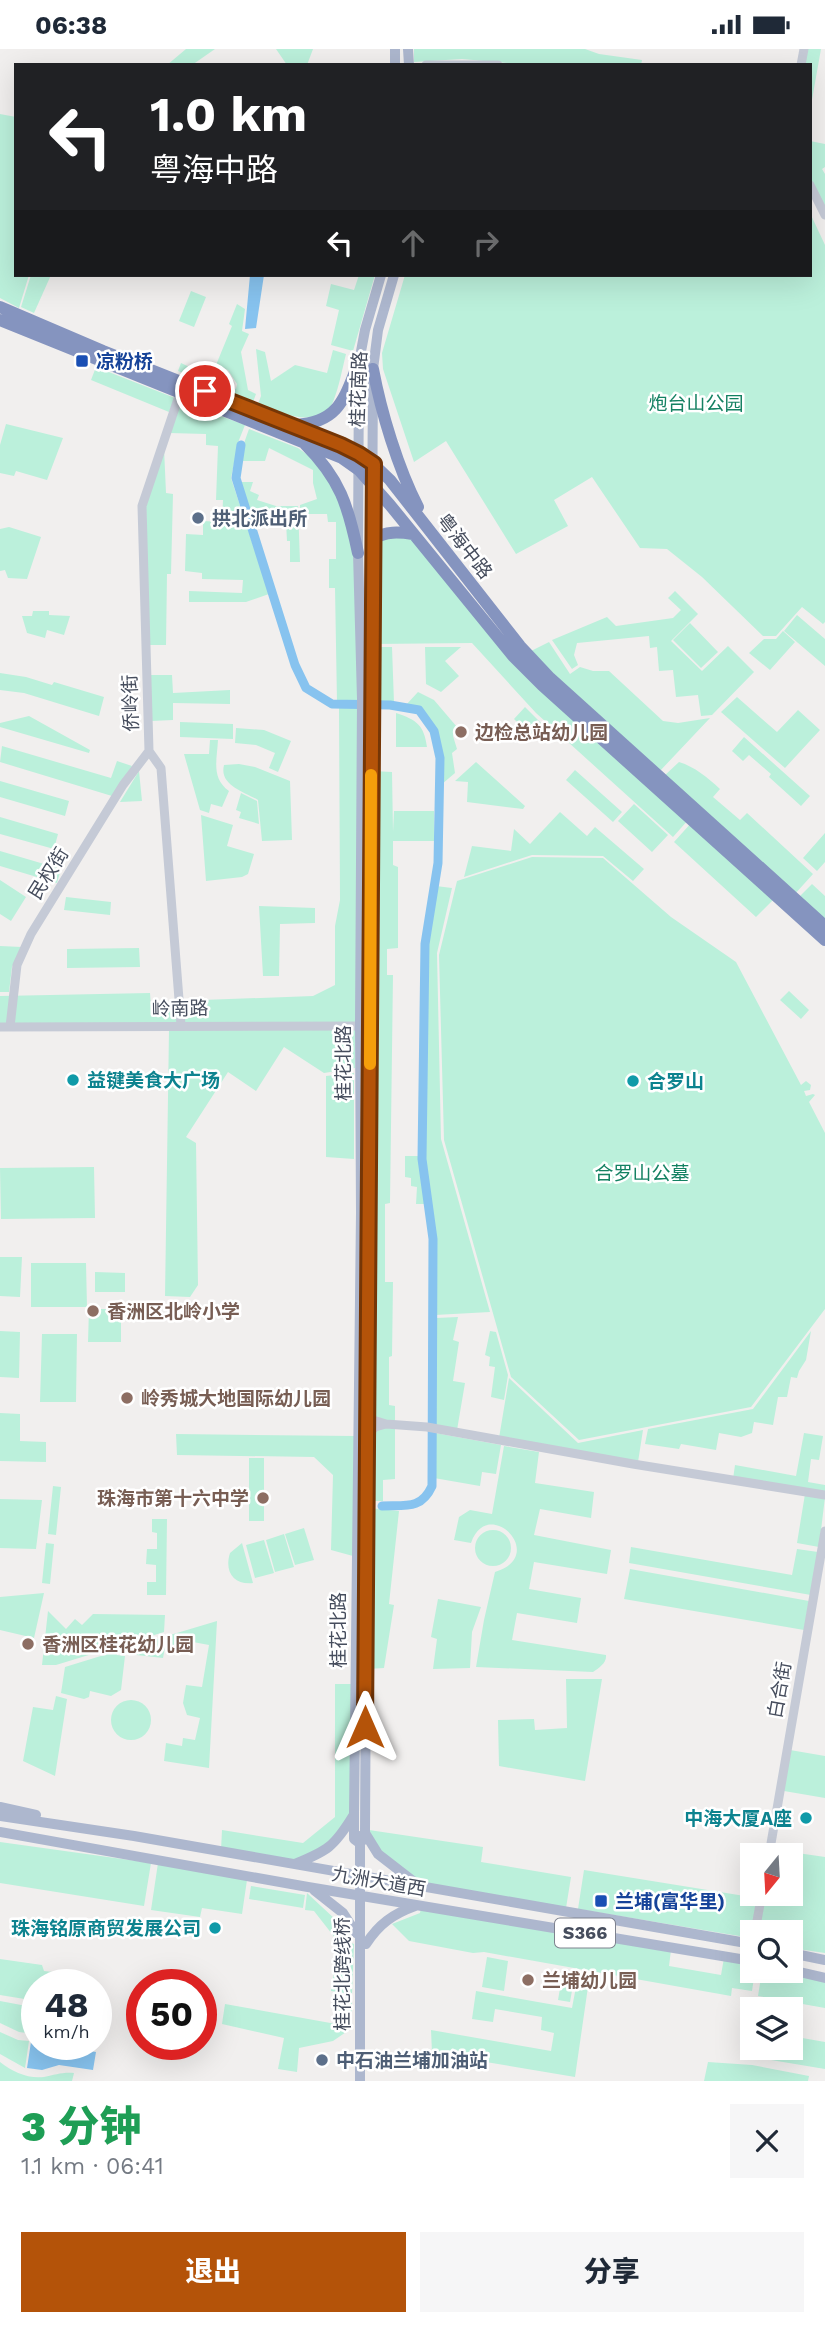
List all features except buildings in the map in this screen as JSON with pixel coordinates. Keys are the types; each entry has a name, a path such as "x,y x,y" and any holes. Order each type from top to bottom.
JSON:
{"highway":[{"name":"粤海中路","path":"0,307 337,455 359,470 513,656 825,940"},
{"name":"粤海中路","path":"0,320 291,425 359,454 374,464 390,480 520,646 550,678 825,926"},
{"path":"291,425 313,423 331,414 345,394 359,362"},
{"path":"373,369 377,390 411,494 432,536"},
{"path":"299,439 321,461 339,489 350,514 358,553"},
{"path":"373,539 381,534 413,534"}],"main road":[{"name":"桂花南路","path":"359,454 359,362 380,277"},
{"name":"桂花南路","path":"374,464 373,369 378,330 393,277"},
{"name":"桂花北路","path":"359,454 358,553 367,698"},
{"name":"桂花北路","path":"365,1025 361,1213 360,1634 365,1833 361,1842 354,1840 354,1814 360,1634 368,1435 365,1025 367,698 374,464"},
{"name":"桂花北跨线桥","path":"357,2081 360,1634"},
{"name":"九洲大道西","path":"0,1812 740,1942"},
{"path":"294,1864 322,1853 333,1845 354,1814"},
{"name":"九洲大道西","path":"0,1832 308,1887 740,1959"},
{"path":"365,1833 378,1854 421,1886"},
{"path":"0,1839 155,1860"},
{"path":"308,1887 338,1909 356,1933"},
{"path":"366,1944 377,1927 386,1920 418,1905"},
{"path":"357,2081 356,1933 357,1922 363,1921 366,1924 365,2081"},
{"path":"803,1952 825,1954"},
{"path":"803,1954 825,1960"},
{"path":"803,1969 825,1972"},
{"path":"803,1972 825,1978"}],"street":[{"path":"812,189 825,215"},
{"name":"侨岭街","path":"181,387 142,506 149,751 161,768 181,1025"},
{"name":"民权街","path":"5,1027 17,965 31,934 123,785 149,751"},
{"name":"岭南路","path":"5,1027 365,1025"},
{"path":"368,1412 373,1420 386,1424 432,1428 642,1466 825,1495"},
{"path":"368,1435 375,1427 386,1424"},
{"name":"白合街","path":"771,1843 825,1531"}],"green space":[{"path":"186,49 215,49 195,63 169,63"},
{"path":"276,49 313,49 308,63 286,63"},
{"path":"414,49 585,49 599,54 642,60 641,63 508,63 462,59 414,62"},
{"path":"807,49 821,49 812,100 812,63 804,63"},
{"path":"0,114 14,117 14,277 28,277 19,308 0,298"},
{"path":"812,141 825,144 825,167 822,169 825,174 825,215 812,192"},
{"name":"炮台山公园","path":"812,217 825,245 825,622 823,624 802,607 776,636 763,636 702,577 667,549 640,548 592,477 554,500 568,526 516,554 446,441 414,462 383,369 382,353 404,277 812,277"},
{"path":"30,277 50,277 34,313 21,307"},
{"path":"358,277 374,277 353,351 331,345 339,310 326,306 331,284 354,290"},
{"path":"191,291 206,297 194,327 179,321"},
{"path":"237,304 245,309 242,331 249,334 241,352 248,390 256,394 253,402 178,371 181,363 236,389 237,384 228,370 216,365 232,326 229,324"},
{"path":"256,349 265,352 271,381 295,365 327,373 333,350 346,354 333,402 327,411 319,416 298,417 258,404 261,396"},
{"path":"96,367 175,398 169,412 91,380"},
{"path":"180,401 245,425 231,478 269,594 246,602 189,602 189,591 242,593 243,580 202,579 202,573 185,571 186,534 203,535 203,521 222,522 223,500 216,500 218,446 206,445 206,434 169,433"},
{"path":"6,424 63,438 47,480 16,471 14,476 0,473 0,445"},
{"path":"249,429 298,448 319,463 348,514 355,553 359,702 337,702 335,588 329,588 329,559 336,559 336,522 328,522 327,514 300,514 300,505 317,499 313,470 269,448 265,461 243,461 243,446"},
{"path":"164,448 166,493 173,494 171,574 167,574 166,645 149,645 146,507"},
{"path":"240,482 253,482 250,491 259,495 257,500 276,506 298,506 300,562 290,562 286,522 253,522"},
{"path":"9,527 41,537 27,579 8,578 5,570 0,571 0,529"},
{"path":"413,535 512,657 689,819 673,837 536,713 472,643 373,644 374,539"},
{"path":"675,591 698,614 671,641 702,671 728,646 754,672 712,715 701,716 698,695 676,697 673,670 659,671 657,647 650,648 649,636 577,643 574,655 578,665 572,669 552,640 607,617 616,626 673,618 681,610 668,598"},
{"path":"33,611 49,611 49,615 70,616 64,635 47,630 45,638 27,633 22,616 32,616"},
{"path":"797,615 825,639 825,666 784,631"},
{"path":"690,623 718,652 701,668 673,640"},
{"path":"783,631 795,642 770,670 749,653 764,639 776,639"},
{"path":"549,642 570,674 580,667 593,671 609,671 663,721 678,723 710,718 659,772 529,652"},
{"path":"374,647 392,647 394,703 374,702"},
{"path":"425,647 461,647 445,661 459,676 441,692 426,684"},
{"path":"0,673 52,685 54,682 104,697 99,716 24,693 0,690"},
{"path":"151,675 172,675 173,693 230,690 230,704 173,703 173,720 151,721"},
{"path":"418,692 434,700 457,727 453,736 457,749 452,753 455,773 442,784 440,752 432,727 421,709 405,706"},
{"path":"737,697 777,732 798,710 820,730 785,768 721,712"},
{"path":"339,707 360,707 357,1023 0,1025 0,996 150,993 151,1006 169,1005 175,1001 313,996 335,985 335,926 340,900"},
{"path":"525,707 541,723 530,735 514,719"},
{"path":"396,713 418,724 424,733 427,747 396,747"},
{"path":"29,716 90,750 89,753 0,727 0,723"},
{"path":"180,722 233,724 233,739 180,737"},
{"path":"236,728 264,730 291,741 278,772 269,768 275,753 256,745 235,743"},
{"path":"744,737 810,796 801,806 749,755 743,761 732,751"},
{"path":"210,740 218,740 217,774 229,791 222,807 211,804 209,813 200,810 184,754 209,754"},
{"path":"2,746 111,778 117,761 132,766 112,796 0,762"},
{"path":"476,762 525,806 523,809 467,802 468,782 455,781"},
{"path":"679,762 710,780 720,789 713,797 740,820 747,813 813,874 794,895 663,777"},
{"path":"224,765 255,767 290,781 292,840 262,841 258,800 234,787 223,772"},
{"path":"575,770 622,812 613,822 566,780"},
{"path":"139,771 142,801 120,802"},
{"path":"373,771 392,772 393,832 394,811 434,811 434,841 393,841 393,865 398,867 398,948 387,949 387,975 393,975 390,1203 385,1204 385,1282 393,1282 389,1405 395,1406 395,1479 383,1480 383,1501 368,1501"},
{"path":"0,781 69,801 65,816 0,797"},
{"path":"241,793 257,801 259,824 239,818 241,812 236,810"},
{"path":"634,804 668,835 652,852 618,821"},
{"path":"560,812 587,836 595,827 644,869 633,881 603,856 532,855 464,877 472,846 511,851 514,829 530,844"},
{"path":"201,815 233,825 227,846 254,854 248,874 206,881"},
{"path":"0,817 58,834 54,849 0,834"},
{"path":"692,822 775,898 756,917 674,842"},
{"path":"825,833 825,862 817,871 803,858"},
{"path":"0,851 61,869 57,883 0,866"},
{"name":"合罗山公墓","path":"532,857 603,858 671,917 736,962 801,1085 806,1081 811,1085 810,1090 804,1091 806,1096 815,1095 809,1102 825,1133 825,1309 751,1407 579,1440 511,1377 444,1140 439,955 457,881"},
{"path":"0,880 26,897 11,921 0,914"},
{"path":"812,884 825,896 825,923 798,898"},
{"path":"436,886 452,888 437,953 441,1139 490,1312 435,1315 435,1241 424,1160 426,943"},
{"path":"66,897 111,902 110,915 64,910"},
{"path":"259,906 315,908 315,923 280,924 279,976 263,976"},
{"path":"0,946 22,947 12,967 9,992 0,992"},
{"path":"139,948 140,967 67,968 67,949"},
{"path":"789,991 809,1010 801,1019 780,1000"},
{"path":"169,1030 355,1030 355,1068 324,1073 284,1047 256,1091 228,1072 186,1137 196,1143 198,1285 190,1297 165,1296"},
{"path":"354,1073 354,1159 326,1157 326,1076"},
{"path":"405,1156 420,1156 426,1204 416,1204 417,1187 411,1186 411,1178 405,1177"},
{"path":"94,1167 95,1218 1,1219 0,1168"},
{"path":"0,1257 22,1257 20,1297 0,1296"},
{"path":"31,1263 86,1263 87,1307 31,1307"},
{"path":"95,1272 125,1273 125,1292 95,1292"},
{"path":"89,1309 121,1309 121,1342 88,1342"},
{"path":"458,1317 453,1340 459,1342 453,1381 465,1383 457,1430 435,1426 436,1318"},
{"path":"0,1331 20,1332 19,1378 0,1377"},
{"path":"490,1331 496,1332 508,1375 504,1400 491,1397 495,1367 489,1366 490,1357 485,1355"},
{"path":"811,1331 806,1360 797,1378 791,1377 787,1397 778,1397 773,1425 754,1422 752,1433 741,1437 719,1433 716,1450 681,1444 679,1449 645,1444 648,1429 753,1409"},
{"path":"42,1334 77,1334 76,1402 40,1402"},
{"path":"509,1378 578,1443 643,1430 638,1462 499,1438"},
{"path":"0,1413 20,1414 20,1441 46,1442 46,1462 0,1461"},
{"path":"435,1433 501,1445 496,1474 482,1472 480,1486 434,1478"},
{"path":"804,1433 823,1436 819,1460 811,1459 808,1482 825,1485 825,1493 733,1479 735,1465 796,1476"},
{"path":"176,1434 354,1436 353,1556 331,1550 333,1475 314,1457 177,1455"},
{"path":"504,1446 539,1452 535,1483 594,1492 591,1518 540,1509 534,1535 611,1550 607,1574 534,1562 529,1589 581,1598 577,1623 517,1613 512,1640 606,1655 604,1663 593,1672 476,1667 495,1572 510,1564 516,1554 516,1543 510,1533 500,1526 490,1525 479,1530 471,1543 454,1540 459,1517 470,1510 492,1514"},
{"path":"249,1458 264,1458 264,1521 249,1521"},
{"path":"53,1486 61,1487 56,1535 48,1534"},
{"path":"805,1494 825,1497 819,1547 797,1543"},
{"path":"0,1499 42,1500 36,1549 0,1548"},
{"path":"369,1508 399,1511 389,1604 394,1605 384,1668 367,1669"},
{"path":"152,1519 167,1519 166,1595 147,1595 147,1582 156,1582 156,1565 146,1564 147,1549 157,1549 157,1533 152,1532"},
{"path":"304,1528 314,1560 295,1565 285,1534"},
{"path":"493,1530 506,1535 511,1548 506,1561 493,1566 480,1561 475,1548 480,1535"},
{"path":"284,1534 294,1567 275,1572 266,1540"},
{"path":"264,1540 274,1573 255,1578 246,1545"},
{"path":"46,1543 54,1544 50,1584 42,1583"},
{"path":"242,1543 253,1583 236,1579 228,1566 230,1553"},
{"path":"631,1547 792,1575 797,1549 818,1552 811,1595 629,1563"},
{"path":"630,1569 809,1601 804,1630 624,1599"},
{"path":"44,1593 34,1638 0,1630 0,1597"},
{"path":"438,1599 481,1607 472,1632 470,1668 433,1669 437,1639 431,1637"},
{"path":"48,1611 66,1629 75,1619 82,1625 93,1614 165,1615 164,1632 56,1665 42,1665"},
{"path":"217,1621 209,1768 164,1761 166,1743 182,1746 183,1738 195,1740 200,1718 187,1715 183,1703 186,1685 202,1687 209,1645 193,1642 191,1651 165,1647 163,1658 119,1653 120,1650"},
{"path":"117,1651 117,1655 125,1656 121,1690 111,1696 90,1691 89,1697 84,1699 61,1693 65,1667"},
{"path":"566,1679 602,1679 585,1781 499,1766 498,1720 534,1719 535,1730 567,1728"},
{"path":"335,1684 352,1684 352,1813 332,1844 294,1862 221,1850 222,1830 303,1843 335,1817"},
{"path":"56,1696 67,1699 55,1776 23,1761 33,1707 53,1710"},
{"path":"131,1700 139,1701 145,1706 150,1712 150,1728 145,1734 139,1739 131,1740 123,1739 117,1734 112,1728 111,1720 112,1712 117,1706 123,1701"},
{"path":"790,1750 825,1756 825,1798 784,1791"},
{"path":"369,1830 483,1847 481,1862 571,1877 566,1908 423,1883 380,1852"},
{"path":"0,1842 151,1863 144,1906 0,1883"},
{"path":"803,1854 825,1857 825,1953 803,1950 803,1920 758,1920 760,1906 803,1906"},
{"path":"158,1863 247,1880 242,1914 202,1908 200,1917 151,1910"},
{"path":"584,1870 740,1895 740,1906 756,1906 754,1920 740,1920 740,1936 578,1909"},
{"path":"251,1886 305,1895 303,1908 249,1899"},
{"path":"307,1893 350,1933 351,1943 354,1944 352,1994 331,1991 339,1943 314,1911 305,1910"},
{"path":"421,1908 671,1950 669,1966 721,1975 724,1958 740,1961 740,1983 753,1983 752,1991 732,1988 731,1996 484,1952 473,1953 409,1941 392,1924 420,1913"},
{"path":"487,1957 508,1961 504,1991 482,1987"},
{"path":"0,1959 42,1965 43,1969 21,1969 21,1998 0,1995"},
{"path":"563,1971 575,1973 570,2002 558,2000"},
{"path":"579,1971 590,1973 575,2077 432,2053 431,2030 551,2051 554,2033 541,2030 542,2017 495,2009 493,2022 472,2019 476,1991 572,2008"},
{"path":"803,1975 825,1979 825,2008 803,2004 803,1997 758,1996 760,1983 803,1983"},
{"path":"337,1994 352,1996 352,2028 333,2041 299,2048 297,2072 278,2069 284,2038 222,2024 225,2004 336,2024"},
{"path":"0,2001 21,2005 21,2032 0,2023"},
{"path":"0,2032 21,2040 21,2060 26,2060 25,2068 0,2054"},
{"path":"803,2038 825,2042 825,2069 771,2060 803,2060"},
{"path":"0,2062 15,2072 32,2077 74,2073 72,2081 0,2081"},
{"path":"708,2062 752,2065 809,2076 808,2081 704,2081"}],"water":[{"path":"250,277 264,277 256,328 245,329"},
{"path":"28,2060 95,2060 93,2070 59,2065 42,2070 27,2068"}],"waterway":[{"path":"241,445 236,478 295,665 306,688 332,704 390,705 419,710 434,731 440,758 438,863 425,944 422,1159 433,1239 432,1486 428,1494 417,1503 382,1506"}],"slow traffic":[{"path":"370,1064 371,775"}],"place":[{"name":"凉粉桥","path":"82,361"},
{"name":"拱北派出所","path":"198,518"},
{"name":"边检总站幼儿园","path":"461,732"},
{"name":"益键美食大广场","path":"73,1080"},
{"name":"合罗山","path":"633,1081"},
{"name":"香洲区北岭小学","path":"93,1311"},
{"name":"岭秀城大地国际幼儿园","path":"127,1398"},
{"name":"珠海市第十六中学","path":"263,1498"},
{"name":"香洲区桂花幼儿园","path":"28,1644"},
{"name":"中海大厦A座","path":"806,1818"},
{"name":"兰埔(富华里)","path":"601,1901"},
{"name":"珠海铭原商贸发展公司","path":"215,1928"},
{"name":"兰埔幼儿园","path":"528,1980"},
{"name":"中石油兰埔加油站","path":"322,2060"}],"route":[{"path":"205,391 341,445 374,464 365,1727"}]}
